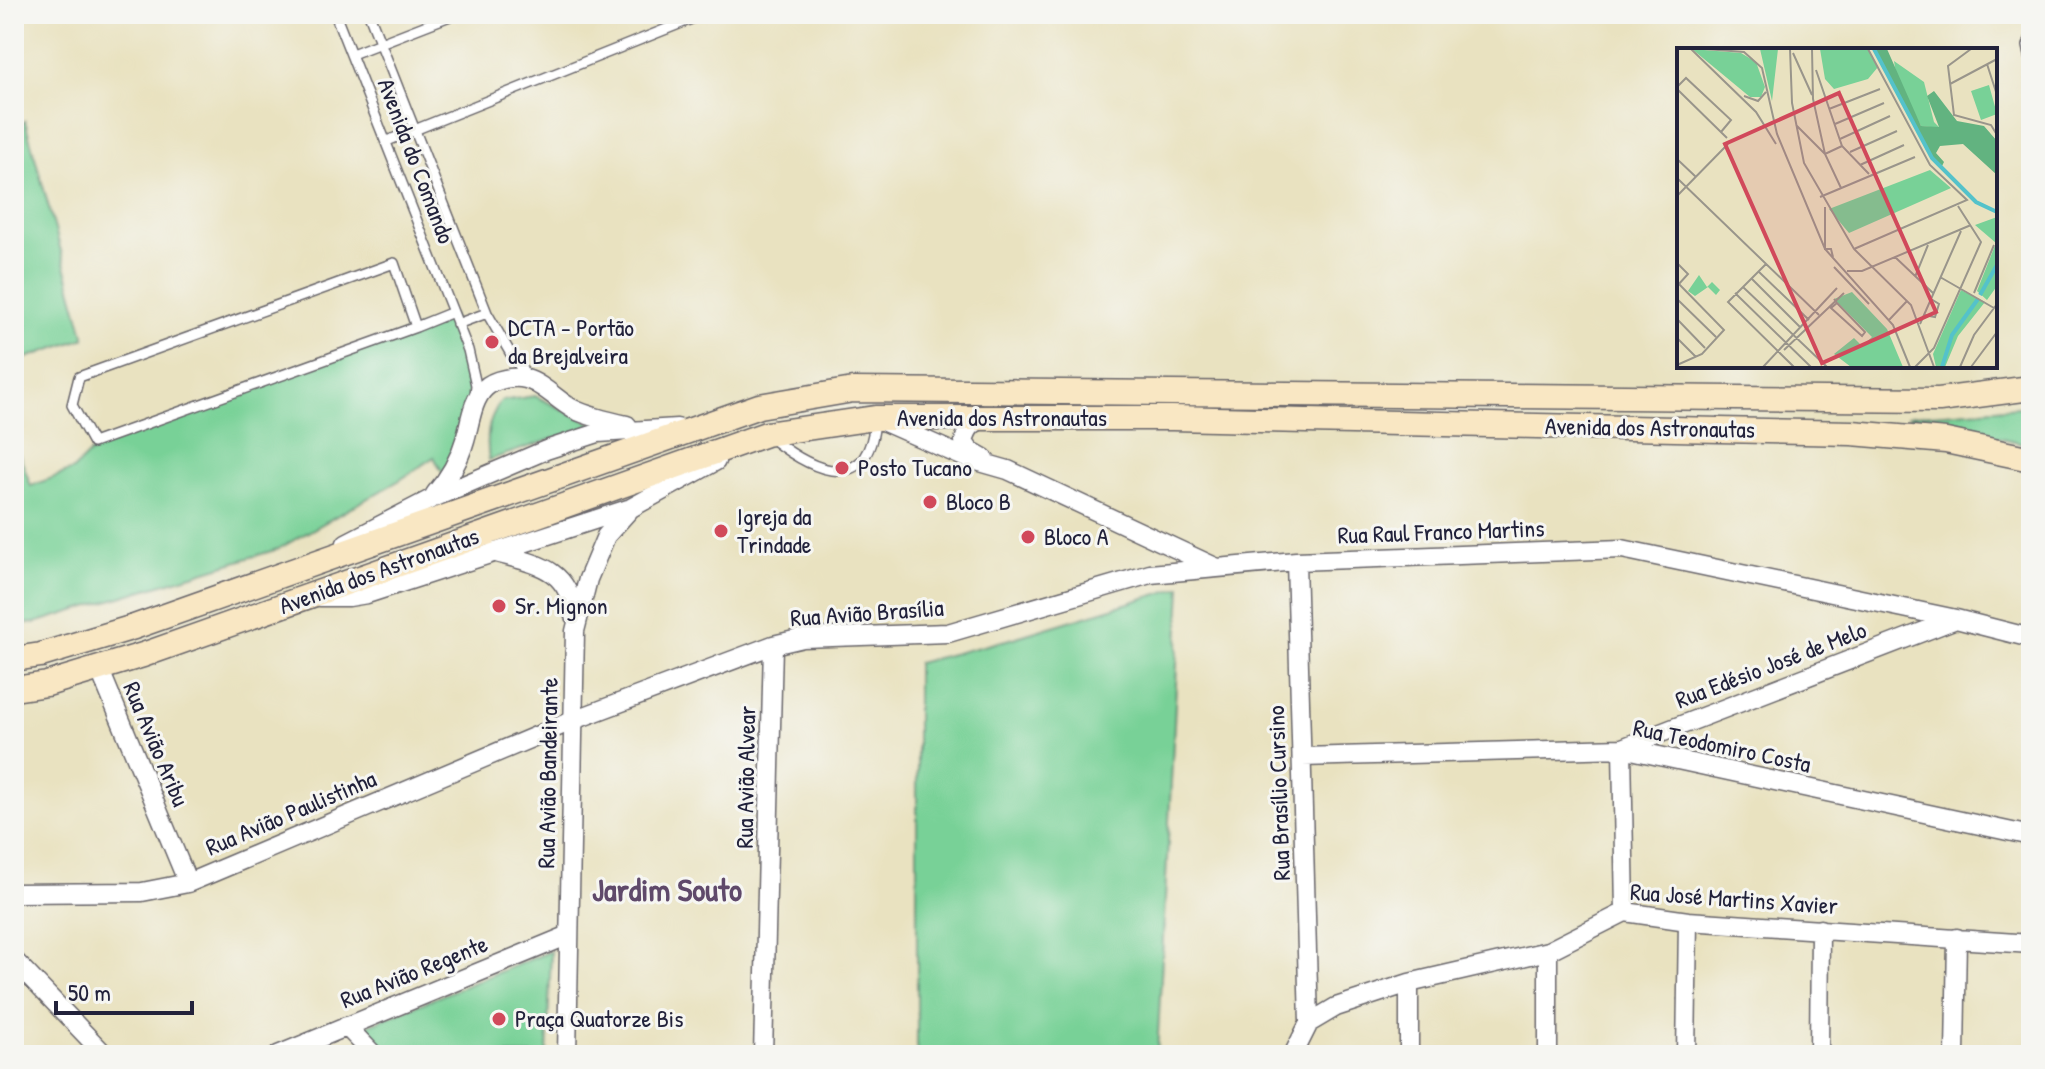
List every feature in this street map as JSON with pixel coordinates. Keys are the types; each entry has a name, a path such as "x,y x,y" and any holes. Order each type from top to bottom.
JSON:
{"main road":[{"name":"Avenida dos Astronautas","path":"14,659 41,655 134,627 291,572 431,510 652,436 703,425 759,406 853,390 1939,400 2031,388"},
{"name":"Avenida dos Astronautas","path":"14,689 47,684 309,596 445,559 660,480 766,434 875,418 1172,418 1852,433 1946,441 2031,459"}],"street":[{"path":"513,377 529,379 573,409 652,436 660,480 631,508 492,552 445,559 431,510 458,460 473,411 485,388 513,377"},
{"path":"989,416 973,423 968,429 964,441 970,450 1218,568"},
{"path":"875,418 966,458 1008,470"},
{"name":"Rua Avião Bandeirante","path":"567,1055 575,631 588,579 606,536 631,508"},
{"name":"Rua Raul Franco Martins","path":"1218,568 1296,561 1622,549 1956,619 2031,638"},
{"path":"492,552 537,565 564,583 572,596 575,631"},
{"name":"Rua Brasílio Cursino","path":"1296,561 1309,1023"},
{"name":"Rua Avião Brasília","path":"574,720 773,645 803,638 948,633 1150,574 1218,568"},
{"name":"Rua Edésio José de Melo","path":"1622,748 1956,619"},
{"name":"Rua Avião Alvear","path":"763,1055 773,645"},
{"name":"Rua Avião Aribu","path":"99,668 188,883"},
{"name":"Rua Avião Paulistinha","path":"14,893 142,892 188,883 574,720"},
{"path":"1622,748 1625,912"},
{"name":"Rua Teodomiro Costa","path":"1302,757 1622,748 2031,836"},
{"name":"Rua José Martins Xavier","path":"1309,1023 1336,1007 1442,973 1548,951 1625,912 1688,921 2031,944"},
{"path":"1686,1055 1688,921"},
{"path":"1819,1055 1820,929"},
{"name":"Rua Avião Regente","path":"278,1055 569,935"},
{"path":"1955,1055 1957,938"},
{"path":"1548,951 1548,1055"},
{"path":"16,965 105,1055"},
{"path":"1409,983 1409,1055"},
{"path":"1293,1055 1309,1023"},
{"path":"346,1026 374,1055"}],"lane":[{"name":"Avenida do Comando","path":"335,14 468,350 476,385 473,411"},
{"name":"Avenida do Comando","path":"369,14 487,313 529,379"},
{"path":"352,54 455,14"},
{"path":"387,141 704,14"},
{"path":"2031,37 2028,46 2031,60"},
{"path":"416,327 394,263 79,377 72,405 93,443 416,327 453,312"},
{"path":"457,324 487,313"},
{"path":"766,434 810,465 832,470 857,467 868,456 875,418"}],"green space":[{"path":"25,121 85,338 14,362 14,127"},
{"path":"452,315 473,411 445,478 434,457 400,480 278,549 35,623 14,625 14,440 31,486 73,470 95,448"},
{"path":"535,396 595,425 489,460 489,429 501,401"},
{"path":"2031,406 2031,445 1907,416"},
{"path":"1181,587 1157,1055 917,1055 917,663 1010,639"},
{"path":"551,951 547,1055 388,1055 361,1028"}],"place":[{"name":"DCTA - Portão da Brejalveira","path":"492,342"},
{"name":"Posto Tucano","path":"842,468"},
{"name":"Bloco B","path":"930,502"},
{"name":"Igreja da Trindade","path":"721,531"},
{"name":"Bloco A","path":"1028,537"},
{"name":"Sr. Mignon","path":"499,606"},
{"name":"Praça Quatorze Bis","path":"499,1019"}],"district":[{"name":"Jardim Souto","path":"667,890"}]}
